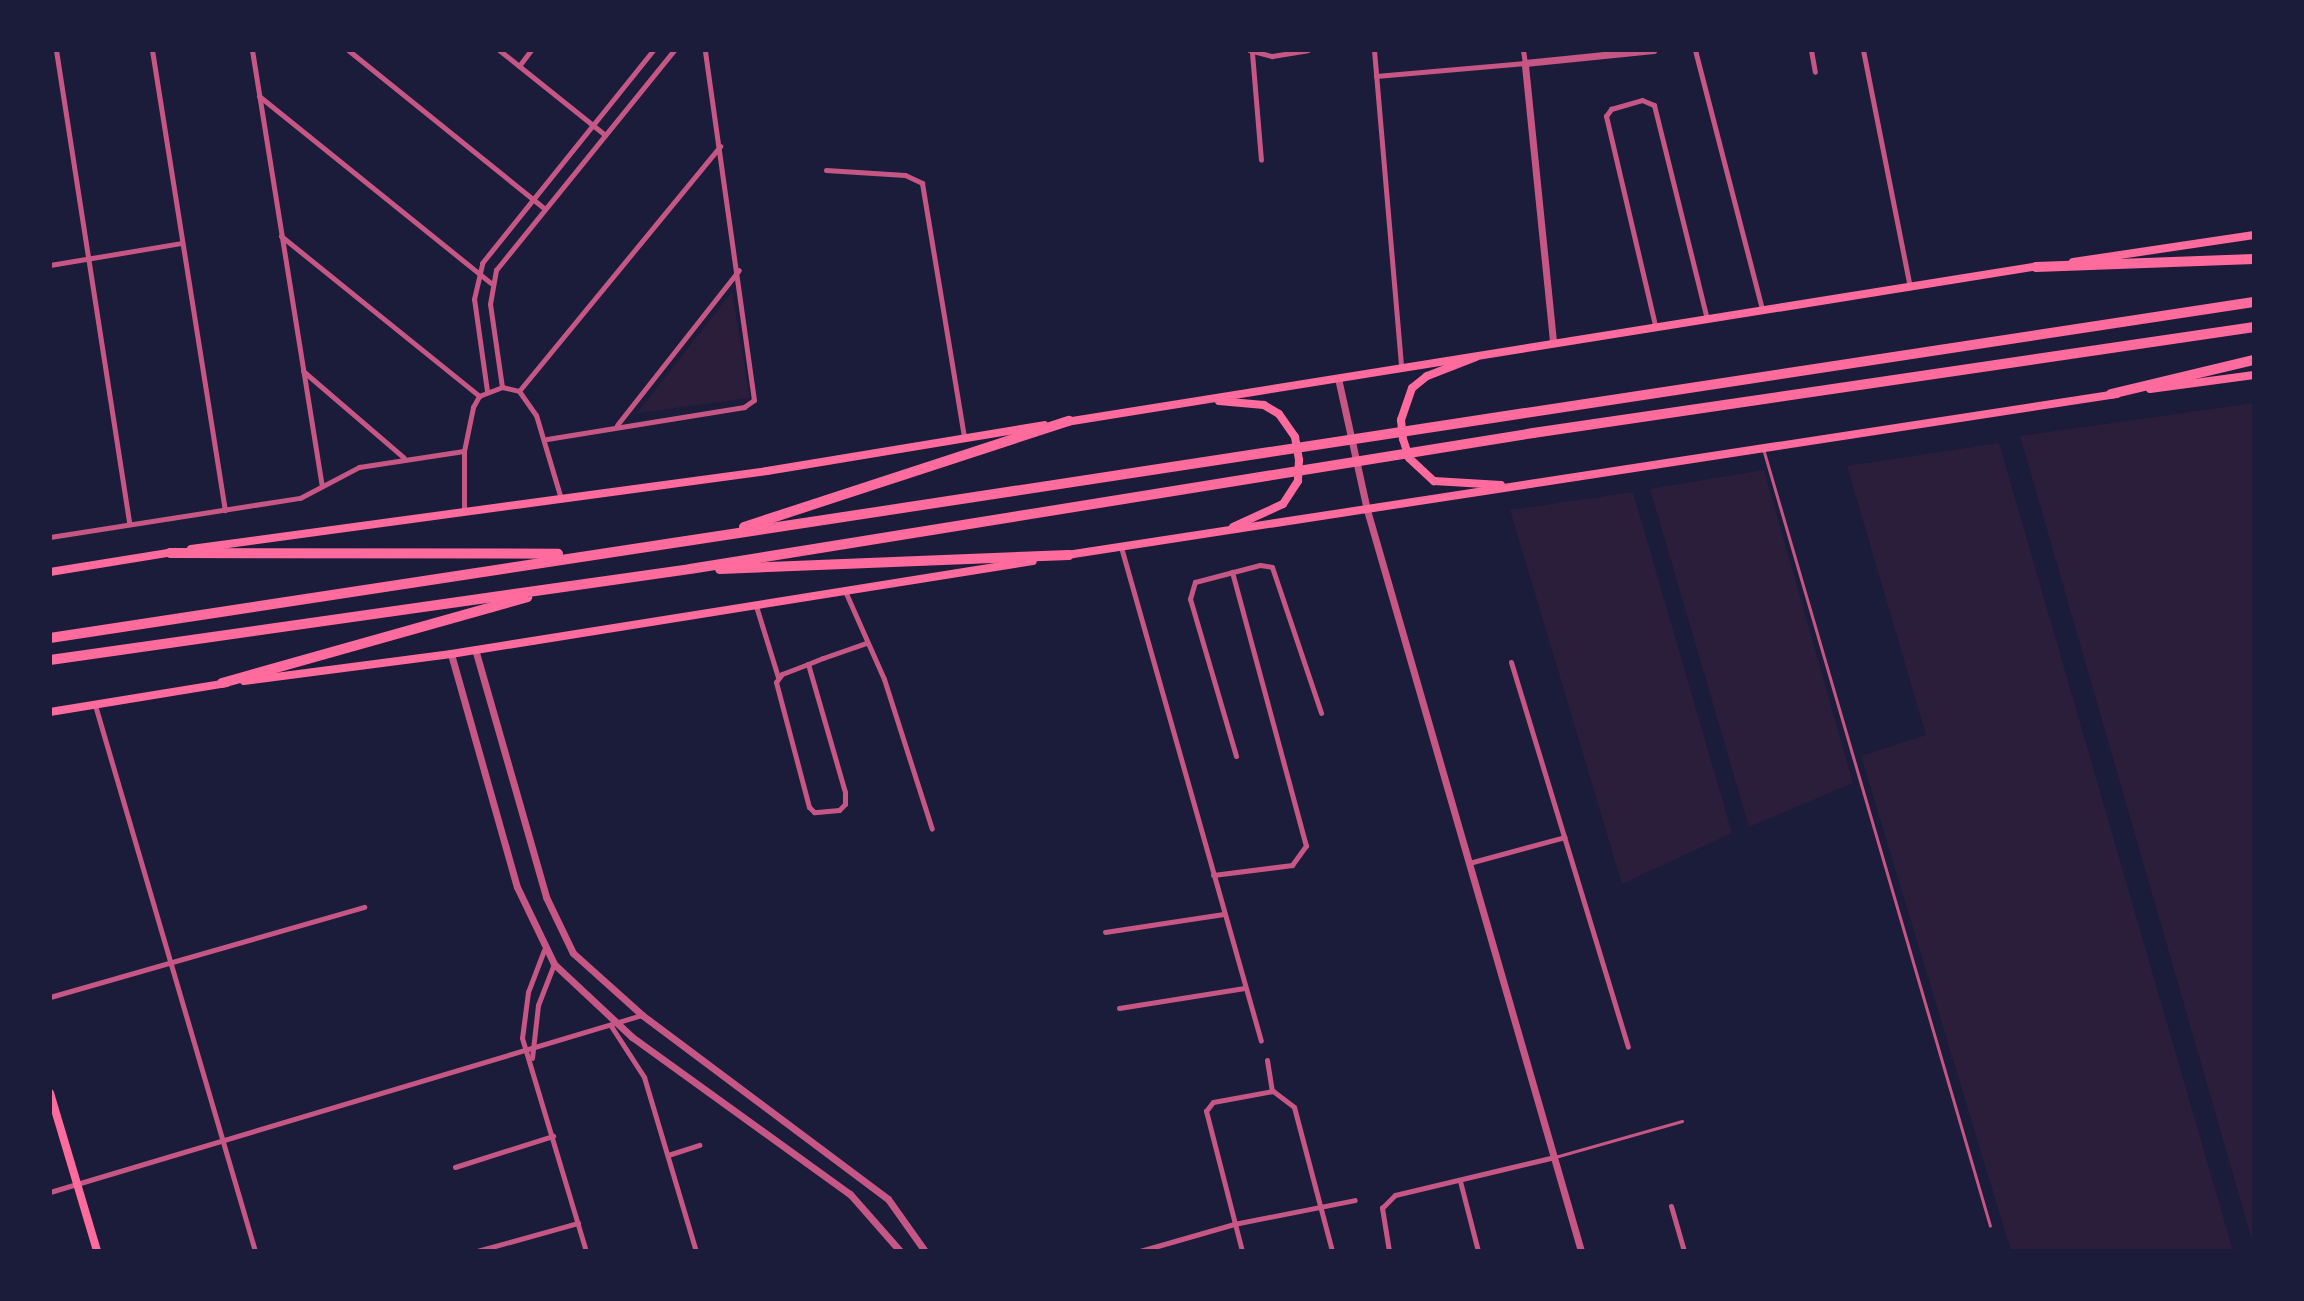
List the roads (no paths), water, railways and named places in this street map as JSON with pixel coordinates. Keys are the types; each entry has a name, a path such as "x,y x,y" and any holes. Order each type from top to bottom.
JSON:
{"highway":[{"path":"2036,267 2254,259"},
{"path":"50,638 2254,302"},
{"path":"50,660 690,569 1460,444 2254,327"},
{"path":"2111,394 2254,360"},
{"path":"715,536 1069,421"},
{"path":"170,553 588,554"},
{"path":"690,569 1074,554"},
{"path":"222,683 554,588"}],"main road":[{"path":"50,572 562,500 1144,410 1495,350 2254,235"},
{"path":"1495,350 1444,368 1412,388 1401,420 1403,439 1409,458 1434,481 1533,484"},
{"path":"50,711 222,683 451,654 1105,549 2111,394 2254,375"},
{"path":"1201,400 1264,405 1288,423 1299,460 1298,481 1283,504 1209,534"},
{"path":"50,1093 97,1251"}],"street":[{"path":"56,50 129,524"},
{"path":"152,50 225,510"},
{"path":"252,50 322,485"},
{"path":"348,50 544,208"},
{"path":"499,50 605,135"},
{"path":"519,66 531,50"},
{"path":"487,391 475,313 477,273 531,198 653,50"},
{"path":"502,387 491,283 544,208 674,50"},
{"path":"547,439 744,407 756,392 705,50"},
{"path":"1261,160 1251,51 1283,56 1308,50"},
{"path":"1374,50 1401,367"},
{"path":"1523,50 1553,341"},
{"path":"1376,76 1653,50"},
{"path":"1695,50 1762,311"},
{"path":"1811,50 1815,72"},
{"path":"1863,50 1910,288"},
{"path":"259,96 491,283"},
{"path":"1655,325 1606,116 1611,109 1642,100 1654,105 1707,319"},
{"path":"519,391 720,146"},
{"path":"826,170 905,175 922,183 964,438"},
{"path":"281,236 479,396"},
{"path":"50,265 182,243"},
{"path":"616,426 739,270"},
{"path":"303,371 405,459"},
{"path":"1338,378 1367,510 1581,1251"},
{"path":"464,512 464,451 479,396 502,387 519,391 547,439 562,500"},
{"path":"50,537 300,498 359,467 464,451"},
{"path":"1121,547 1261,1041"},
{"path":"1236,756 1188,591 1195,582 1267,565 1277,573 1321,713"},
{"path":"1213,875 1292,865 1306,846 1232,572"},
{"path":"845,591 884,679 932,829"},
{"path":"756,606 778,678 778,696 809,807 814,812 839,810 845,804 845,792 808,664"},
{"path":"778,678 866,643"},
{"path":"475,649 558,926 592,973 642,1015 856,1171 911,1225 925,1251"},
{"path":"451,654 517,887 544,950 554,964 614,1025 850,1194 900,1251"},
{"path":"1511,662 1628,1047"},
{"path":"95,705 255,1251"},
{"path":"1469,863 1565,837"},
{"path":"50,997 364,907"},
{"path":"1105,932 1224,914"},
{"path":"544,950 524,1011 524,1050 532,1059 586,1251"},
{"path":"532,1059 538,1005 554,964"},
{"path":"1119,1008 1244,988"},
{"path":"50,1192 642,1015"},
{"path":"614,1025 644,1077 696,1251"},
{"path":"1267,1060 1273,1091 1294,1107 1332,1251"},
{"path":"1242,1251 1206,1111 1213,1102 1273,1091"},
{"path":"455,1167 553,1136"},
{"path":"668,1155 699,1145"},
{"path":"1389,1251 1381,1219 1382,1208 1395,1195 1555,1157"},
{"path":"1460,1181 1478,1251"},
{"path":"1140,1251 1234,1224 1355,1200"},
{"path":"1671,1206 1684,1251"},
{"path":"477,1251 578,1223"}],"lane":[{"path":"1763,448 1990,1226"},
{"path":"1555,1157 1682,1121"}]}
